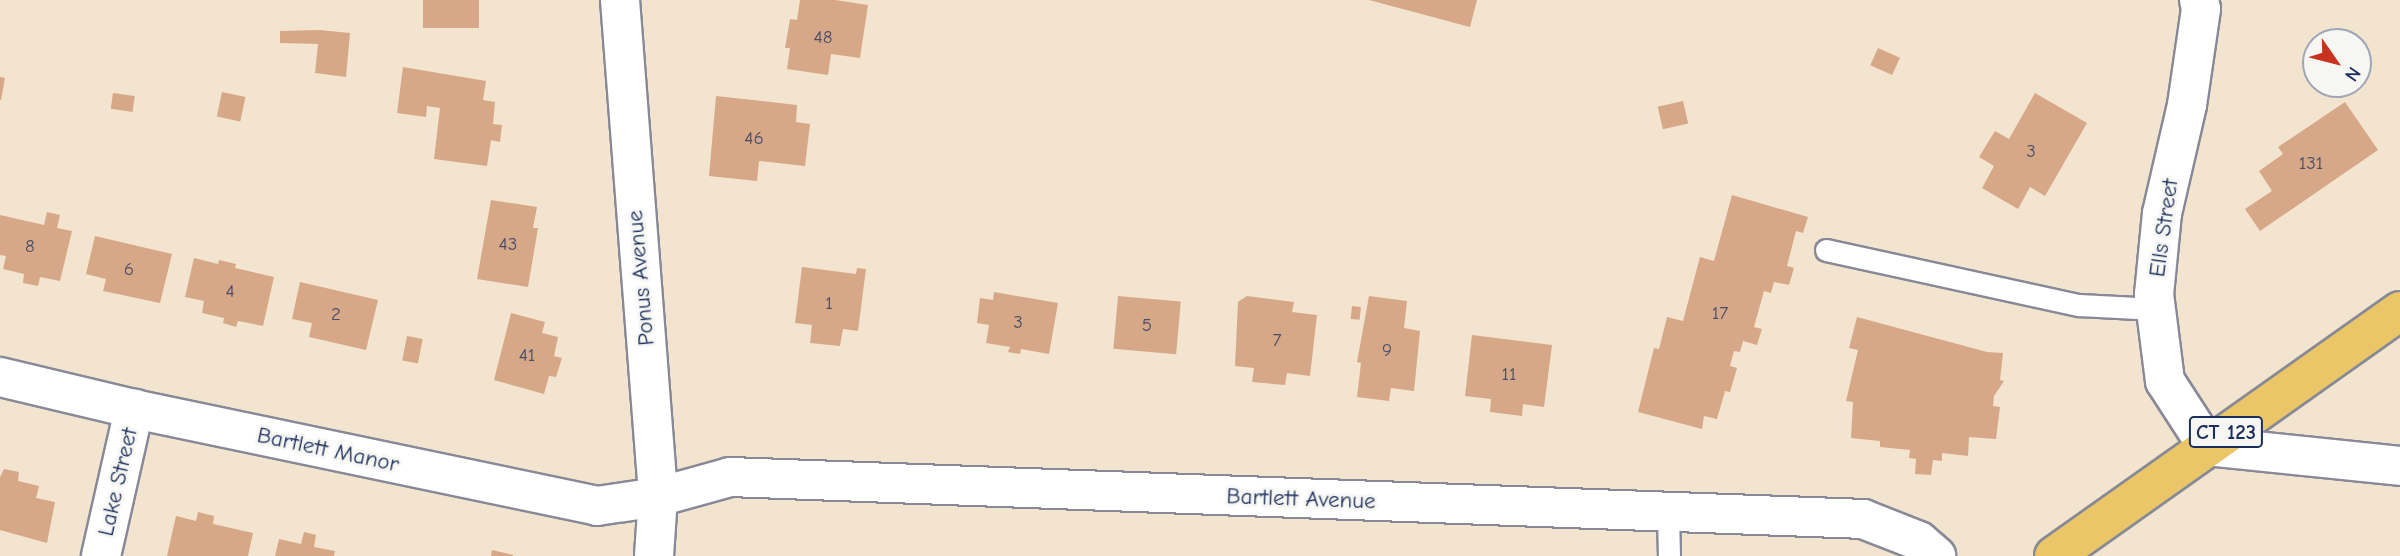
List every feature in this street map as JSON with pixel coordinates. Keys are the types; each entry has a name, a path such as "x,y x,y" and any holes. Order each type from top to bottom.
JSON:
{"main road":[{"name":"CT 123","path":"2054,556 2400,311"}],"street":[{"name":"Ponus Avenue","path":"620,0 658,497 654,556"},
{"name":"Ells Street","path":"2199,0 2201,9 2187,105 2162,213 2154,294 2165,380 2207,446"},
{"name":"Bartlett Manor","path":"0,377 134,409 597,506 658,497"},
{"name":"Lake Street","path":"101,556 134,409"},
{"path":"2207,446 2400,467"},
{"name":"Bartlett Avenue","path":"658,497 730,477 1863,519 1919,541 1936,556"}],"lane":[{"path":"1826,250 2078,305 2156,309"},
{"path":"1668,513 1669,556"}],"building":[{"path":"423,0 479,0 479,28 423,28"},
{"path":"800,0 835,0 868,5 860,58 831,54 828,75 787,69 790,48 785,48 790,19 797,20"},
{"path":"1369,0 1477,0 1470,27"},
{"path":"319,30 350,33 346,77 315,73 318,44 280,43 280,31"},
{"path":"1878,48 1900,58 1892,75 1870,65"},
{"path":"403,67 486,81 483,100 495,102 493,124 502,125 500,142 491,140 487,166 434,159 440,108 427,106 426,117 397,113"},
{"path":"0,77 5,78 1,100 0,100"},
{"path":"222,92 245,97 240,121 217,116"},
{"path":"113,93 135,96 133,112 111,109"},
{"path":"2035,93 2087,123 2045,196 2030,187 2018,209 1982,188 1994,166 1979,157 1995,131 2009,139"},
{"path":"716,96 797,105 796,122 810,124 805,166 759,161 757,181 709,176"},
{"path":"1683,101 1688,123 1663,129 1658,107"},
{"path":"2345,102 2378,150 2260,231 2245,209 2272,191 2259,171 2283,154 2278,147"},
{"path":"1732,195 1808,217 1803,233 1796,231 1787,266 1794,268 1789,285 1774,282 1771,293 1764,291 1754,327 1762,329 1757,345 1743,341 1740,352 1734,351 1730,366 1737,368 1730,392 1725,391 1717,419 1704,416 1702,429 1638,412 1654,348 1659,349 1667,317 1683,321 1700,257 1714,261"},
{"path":"491,200 537,207 533,228 538,228 528,287 477,279"},
{"path":"47,212 60,215 57,228 72,231 60,281 40,277 38,286 23,283 24,274 3,269 6,256 0,255 0,215 44,225"},
{"path":"95,236 172,254 160,303 103,291 106,279 86,274"},
{"path":"194,258 218,264 219,260 236,264 235,268 274,277 263,326 238,321 236,327 223,323 224,318 202,313 204,301 185,297"},
{"path":"802,267 856,274 857,268 866,269 858,331 843,329 840,346 810,343 812,325 795,323"},
{"path":"300,282 378,300 366,350 309,337 312,323 292,319"},
{"path":"994,292 1058,303 1049,354 1021,349 1020,354 1008,352 1010,347 986,343 989,325 977,323 980,298 993,300"},
{"path":"1118,296 1181,301 1176,354 1113,349"},
{"path":"1247,296 1294,302 1292,312 1317,315 1310,376 1287,373 1285,385 1252,382 1254,368 1235,366 1238,302"},
{"path":"1369,296 1407,301 1404,328 1420,331 1414,391 1391,388 1389,401 1357,397 1361,363 1357,362"},
{"path":"1352,306 1361,307 1360,320 1351,319"},
{"path":"511,313 545,322 542,333 558,337 554,356 562,358 556,377 549,376 544,394 494,380"},
{"path":"1857,317 1987,352 2003,353 2000,380 2004,381 1994,396 1993,406 2000,407 1996,439 1969,437 1968,456 1942,453 1942,461 1933,460 1931,475 1915,474 1916,459 1909,458 1910,450 1880,447 1880,441 1851,438 1853,402 1846,401 1858,350 1849,348"},
{"path":"1472,335 1552,345 1544,407 1523,404 1522,416 1490,412 1491,399 1465,396"},
{"path":"407,336 423,339 418,364 402,361"},
{"path":"4,469 19,472 18,481 39,486 36,498 55,502 47,543 0,530 0,477"},
{"path":"198,512 214,516 213,524 253,533 248,556 167,556 176,516 196,521"},
{"path":"304,532 316,535 314,547 335,551 334,556 275,556 279,539 301,544"},
{"path":"492,550 513,555 513,556 491,556"}]}
